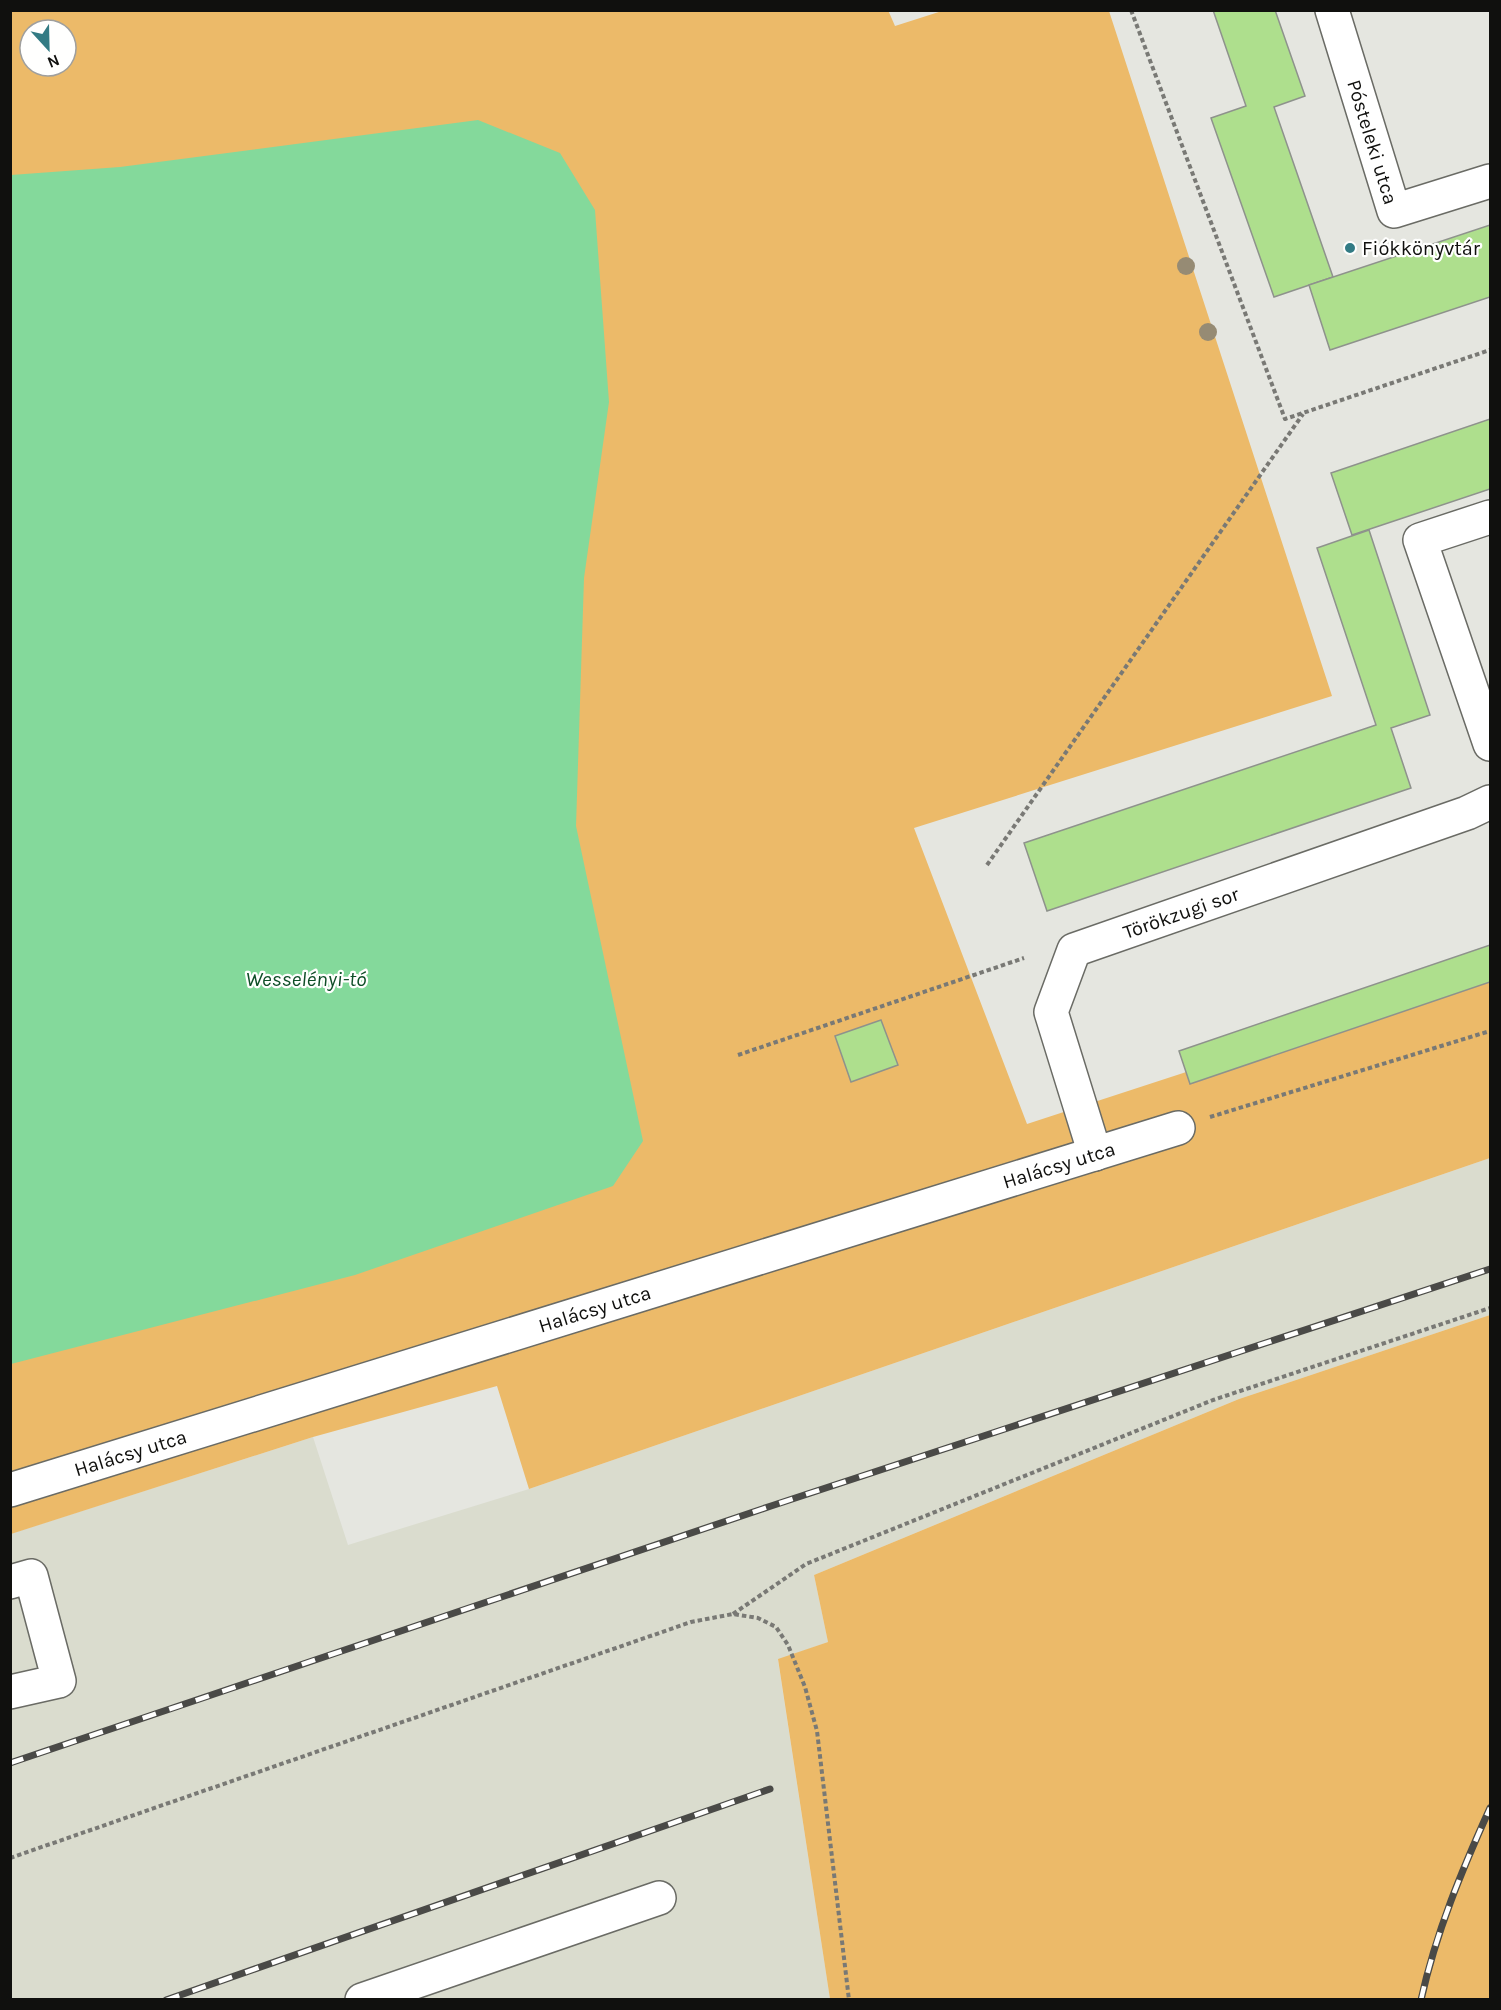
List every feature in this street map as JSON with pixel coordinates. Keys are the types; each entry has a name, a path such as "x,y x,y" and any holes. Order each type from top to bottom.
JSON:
{"street":[{"name":"Pósteleki utca","path":"1332,10 1394,211 1491,181"},
{"path":"1491,517 1420,540 1491,744"},
{"name":"Törökzugi sor","path":"1095,1154 1051,1012 1074,950 1467,813 1491,802"},
{"name":"Halácsy utca","path":"10,1490 1178,1128"},
{"path":"10,1582 31,1576 59,1681 10,1692"},
{"path":"362,2000 659,1898"}],"path":[{"path":"1131,10 1285,419 1491,350"},
{"path":"987,865 1303,414"},
{"path":"738,1055 1024,958"},
{"path":"1178,1128 1491,1031"},
{"path":"733,1614 806,1564 1213,1400 1491,1308"},
{"path":"10,1858 691,1622 733,1614 758,1618 776,1627 788,1645 805,1686 818,1731 849,2000"}],"shaded area":[{"path":"888,10 895,26 942,11 1109,11 1332,696 914,828 1027,1124 1490,973 1490,1158 529,1489 497,1386 313,1437 11,1534 11,11"},
{"path":"1490,1158 1490,1315 1239,1399 814,1575 828,1642 778,1660 830,1999 11,1999 10,1534 313,1437 348,1545 529,1489"},
{"path":"1490,1315 1490,1999 830,1999 778,1659 828,1642 814,1575 1239,1399"}],"water":[{"name":"Wesselényi-tó","path":"478,120 560,153 595,210 609,402 584,578 576,826 643,1141 613,1186 355,1275 11,1364 11,175 120,167"}],"building":[{"path":"1213,10 1275,10 1305,96 1274,107 1333,277 1274,297 1211,118 1246,106"},
{"path":"1490,225 1490,297 1330,350 1309,285"},
{"path":"1490,419 1490,489 1352,535 1331,473"},
{"path":"1369,530 1430,715 1391,728 1411,788 1047,911 1024,843 1376,725 1317,548"},
{"path":"1490,945 1490,982 1190,1084 1179,1051"},
{"path":"881,1020 898,1065 851,1082 835,1036"}],"railway":[{"path":"10,1763 771,1506 1490,1269"},
{"path":"166,2000 770,1789"},
{"path":"1421,2000 1434,1950 1451,1902 1490,1808"}],"place":[{"name":"Fiókkönyvtár","path":"1350,248"}]}
